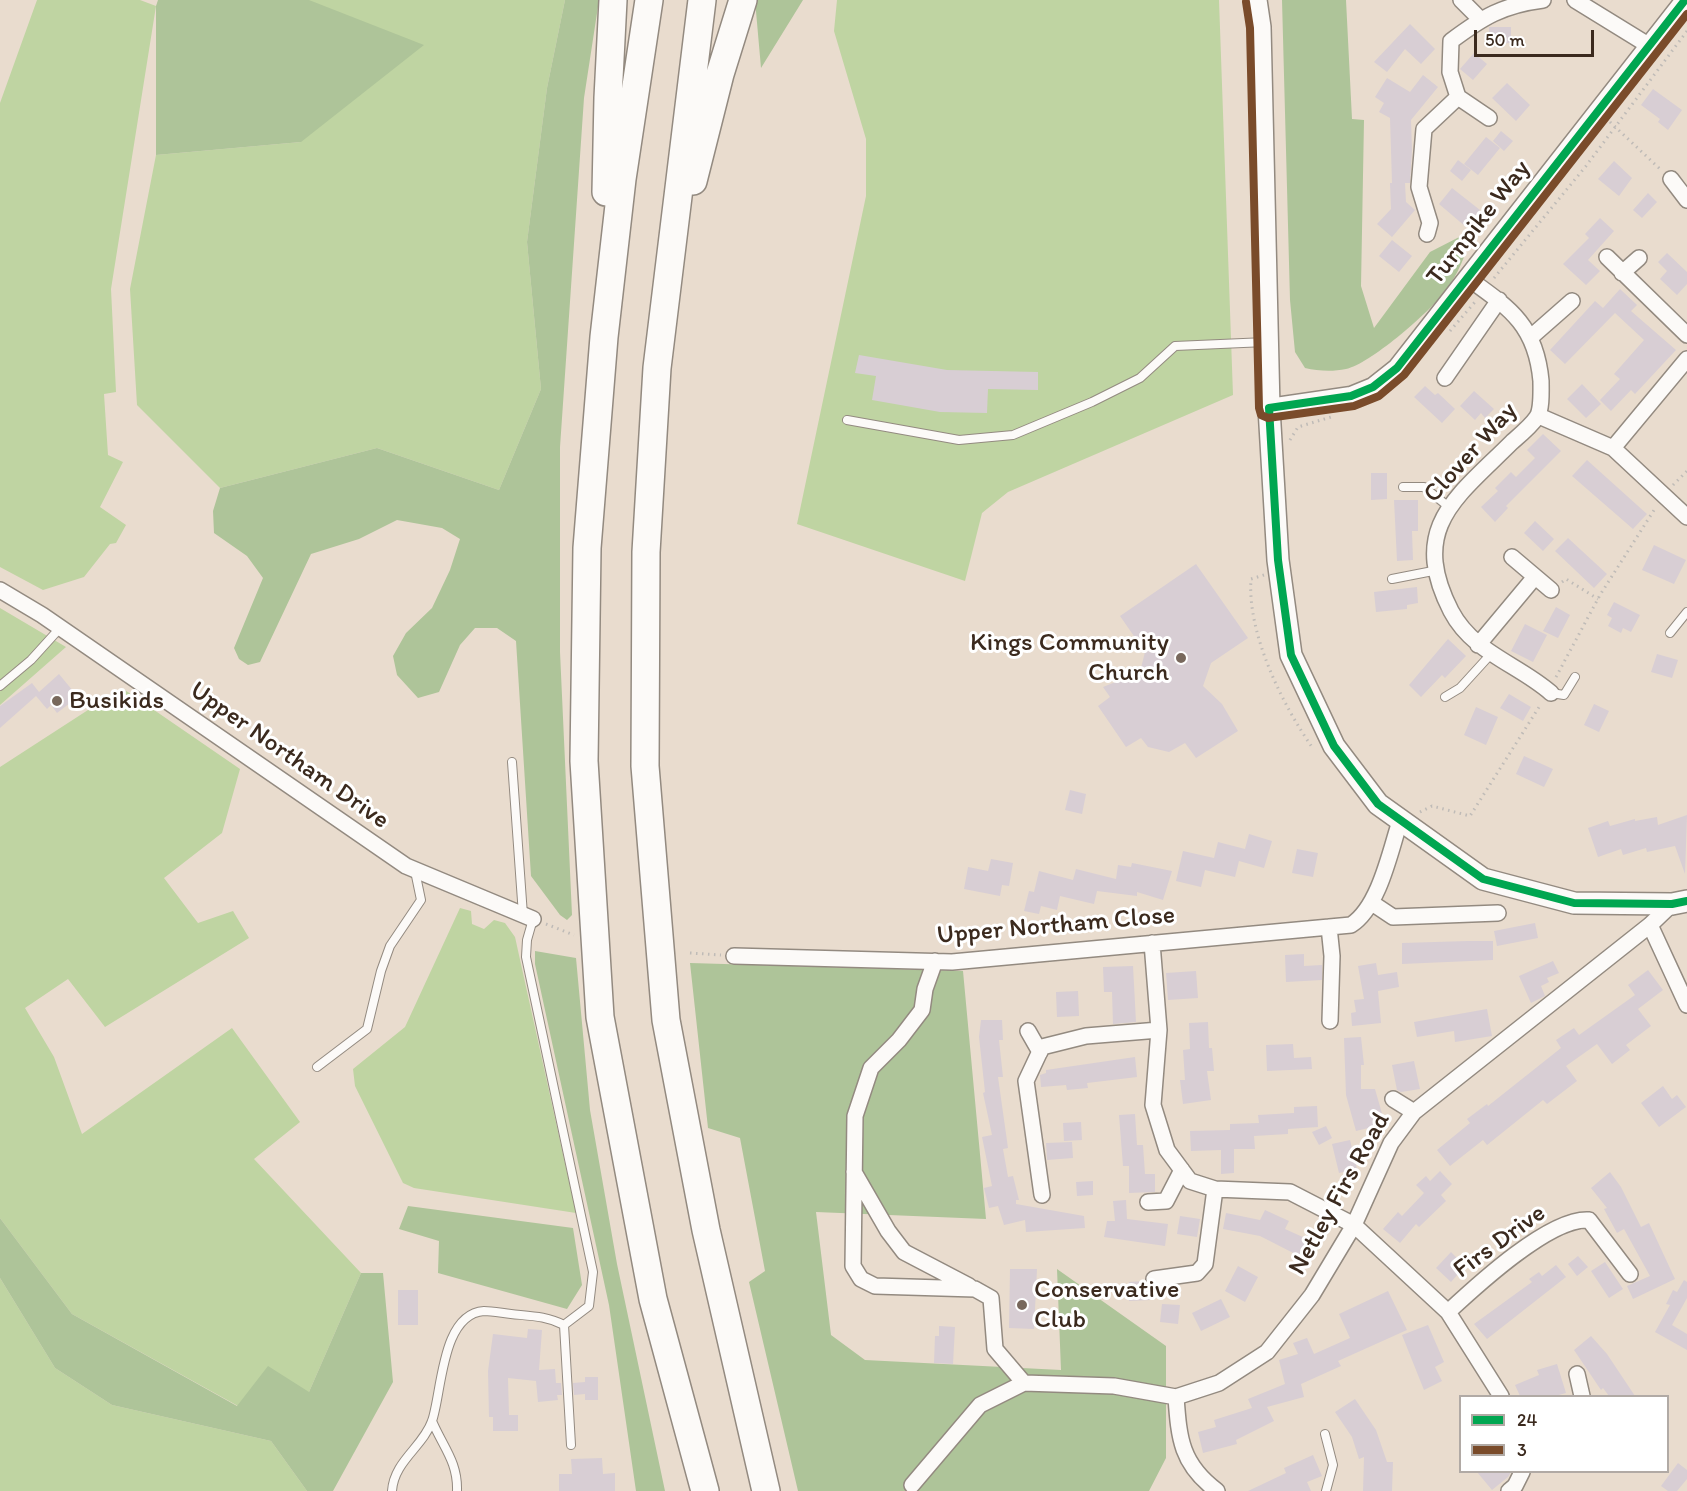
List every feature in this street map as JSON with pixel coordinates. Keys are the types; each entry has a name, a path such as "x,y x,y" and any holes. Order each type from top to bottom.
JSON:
{"highway":[{"path":"604,337 608,98 614,0"},
{"path":"649,0 622,179 604,337 587,548 584,761 600,1017 653,1299 705,1491"},
{"path":"702,0 657,368 646,552 645,766 666,1020 706,1230 766,1491"},
{"path":"666,292 720,74 743,0"}],"main road":[{"path":"1256,0 1260,27 1269,408 1280,573 1291,655 1334,746 1378,804 1483,879 1574,903 1680,902"}],"street":[{"path":"1461,0 1480,19"},
{"path":"1489,118 1458,97 1450,72 1451,41 1480,19 1512,4 1543,0"},
{"path":"1575,0 1648,45"},
{"name":"Turnpike Way","path":"1269,408 1351,396 1373,387 1397,368 1469,279 1685,0"},
{"path":"1433,229 1419,187 1424,129 1458,97"},
{"path":"1671,179 1686,196"},
{"path":"1607,257 1687,335"},
{"path":"1622,273 1639,258"},
{"name":"Clover Way","path":"1469,279 1518,316 1531,337 1539,366 1541,388 1539,416 1449,507 1434,539 1438,570 1451,611 1484,649 1550,692"},
{"path":"1445,378 1498,300"},
{"path":"1531,337 1572,301"},
{"path":"1613,448 1687,359"},
{"path":"1539,416 1613,448 1687,516"},
{"path":"1512,557 1534,578 1551,590"},
{"path":"1484,649 1534,578"},
{"name":"Upper Northam Drive","path":"0,590 60,628 406,866 528,917"},
{"name":"Upper Northam Close","path":"734,956 935,961 1351,924 1360,919 1372,903 1400,821"},
{"name":"Netley Firs Road","path":"912,1485 980,1405 1024,1383 1114,1386 1176,1397 1219,1383 1267,1352 1312,1295 1354,1225 1391,1143 1414,1112 1680,902"},
{"path":"1372,903 1394,917 1498,913"},
{"path":"1650,925 1687,1005"},
{"path":"1329,927 1332,956 1330,1021"},
{"path":"1148,1202 1166,1201 1182,1170 1167,1150 1153,1105 1160,1030 1152,943"},
{"path":"935,961 925,989 922,1010 899,1040 871,1068 855,1116 853,1266 861,1279 875,1286 975,1289"},
{"path":"1042,1195 1026,1081 1042,1047 1086,1036 1160,1030"},
{"path":"1028,1031 1040,1052"},
{"path":"1393,1099 1414,1112"},
{"name":"Firs Drive","path":"1182,1170 1190,1181 1215,1189 1290,1192 1354,1225 1448,1312 1500,1395"},
{"path":"854,1172 888,1231 904,1252 991,1298 995,1349 1024,1383"},
{"path":"1154,1279 1197,1273 1205,1264 1215,1189"},
{"name":"Firs Drive","path":"1448,1312 1481,1281 1556,1227 1580,1219 1589,1220 1630,1274"},
{"path":"1578,1374 1582,1395"},
{"path":"1176,1397 1179,1439 1200,1478 1217,1491"},
{"path":"1509,1491 1515,1486 1522,1473"}],"lane":[{"path":"847,420 959,440 1013,435 1092,402 1140,378 1175,346 1267,342"},
{"path":"1403,487 1424,487 1449,507"},
{"path":"1392,579 1438,570"},
{"path":"1670,633 1687,612"},
{"path":"0,686 31,660 60,628"},
{"path":"1445,697 1460,688 1484,649"},
{"path":"1550,692 1564,695 1575,677"},
{"path":"512,762 528,917 526,957 593,1272 589,1306 564,1326"},
{"path":"317,1066 367,1029 381,971 390,946 421,900 415,869"},
{"path":"392,1491 392,1483 401,1463 432,1421 443,1360 456,1333 469,1316 482,1311 552,1318 564,1326"},
{"path":"564,1326 571,1445"},
{"path":"432,1421 441,1443 455,1465 457,1491"},
{"path":"1325,1434 1333,1465 1326,1491"}],"path":[{"path":"1443,338 1616,126 1687,31"},
{"path":"1598,111 1671,179"},
{"path":"1290,445 1298,427 1338,416"},
{"path":"1400,821 1432,806 1470,816 1550,692 1598,599 1664,495 1687,471"},
{"path":"1280,573 1251,579 1257,625 1275,680 1288,707 1318,755"},
{"path":"1551,590 1566,579 1598,599"},
{"path":"528,917 575,935"},
{"path":"690,953 734,956"}],"green space":[{"path":"37,0 140,0 156,6 111,289 116,392 104,394 108,455 123,462 100,507 126,525 116,543 110,544 84,577 43,590 0,567 0,103"},
{"path":"158,0 309,0 424,45 301,142 156,155 156,6"},
{"path":"307,0 565,0 547,88 527,242 541,389 499,490 377,448 220,488 137,405 130,289 156,155 301,142"},
{"path":"565,0 599,0 584,98 560,447 560,652 572,915 567,920 560,915 531,876 516,641 497,628 475,628 460,645 439,692 418,698 397,675 393,656 406,633 432,608 450,570 460,539 442,528 397,520 359,539 311,554 260,662 248,665 239,659 234,648 263,578 247,556 214,533 213,511 220,488 377,448 499,490 541,389 527,242 547,88"},
{"path":"755,0 803,0 761,68"},
{"path":"837,0 1219,0 1233,395 1008,492 982,513 965,581 797,524 866,196 866,139 834,31"},
{"path":"1282,0 1346,0 1352,119 1364,120 1361,286 1374,328 1430,252 1471,231 1465,256 1457,272 1435,303 1412,325 1369,358 1341,370 1325,371 1305,368 1295,352 1290,300"},
{"path":"0,608 66,647 0,705"},
{"path":"122,688 240,769 222,833 164,878 198,923 233,911 249,938 105,1027 68,979 25,1008 54,1057 82,1134 232,1028 300,1122 254,1159 361,1273 309,1392 238,1406 72,1314 0,1218 0,767"},
{"path":"460,908 471,911 472,924 484,929 494,920 505,923 515,937 576,1213 414,1188 403,1183 355,1086 353,1069 405,1027"},
{"path":"535,951 576,958 590,1110 617,1264 665,1491 636,1491 609,1305 535,964"},
{"path":"690,963 963,971 986,1219 816,1212 831,1335 865,1360 1061,1370 1057,1269 1166,1346 1166,1458 1149,1491 798,1491 749,1282 765,1271 740,1138 708,1128"},
{"path":"408,1206 573,1228 582,1285 567,1309 438,1273 439,1241 399,1229"},
{"path":"0,1218 72,1314 237,1406 268,1366 309,1392 361,1273 383,1273 393,1382 333,1491 307,1491 271,1441 112,1405 55,1368 0,1278"},
{"path":"0,1278 55,1368 112,1405 271,1441 307,1491 0,1491"}],"building":[{"path":"1410,24 1435,49 1421,64 1405,49 1387,72 1374,62"},
{"path":"1489,27 1511,27 1511,43 1489,44"},
{"path":"1474,53 1487,64 1473,80 1460,69"},
{"path":"1423,75 1438,87 1411,120 1410,183 1405,183 1406,202 1415,210 1392,237 1377,224 1391,209 1390,183 1392,183 1390,118 1379,112 1384,103 1375,97 1387,78 1410,92"},
{"path":"1507,83 1530,105 1516,121 1492,98"},
{"path":"1653,89 1682,110 1668,130 1658,122 1660,119 1641,105"},
{"path":"1501,131 1513,141 1504,151 1493,141"},
{"path":"1486,137 1500,148 1478,175 1464,164"},
{"path":"1458,160 1471,170 1462,181 1450,171"},
{"path":"1614,161 1632,178 1619,196 1598,179"},
{"path":"1452,188 1480,210 1466,227 1439,204"},
{"path":"1648,193 1657,202 1642,218 1633,210"},
{"path":"1600,218 1614,231 1588,260 1600,271 1586,285 1563,264 1589,238 1585,234"},
{"path":"1392,240 1412,256 1399,272 1379,256"},
{"path":"1667,253 1687,272 1687,284 1677,295 1660,279 1667,271 1658,262"},
{"path":"1620,289 1637,305 1631,311 1676,350 1635,394 1631,390 1611,411 1600,400 1620,379 1614,374 1644,340 1615,313 1565,364 1550,350 1595,301 1603,308"},
{"path":"859,355 947,370 1038,372 1038,390 988,389 987,413 940,412 872,400 876,376 855,373"},
{"path":"1582,384 1601,404 1586,418 1567,399"},
{"path":"1425,386 1435,395 1438,393 1455,409 1442,423 1414,397"},
{"path":"1474,391 1494,409 1485,418 1481,413 1475,420 1460,406"},
{"path":"1543,434 1561,451 1506,506 1508,508 1495,522 1481,507 1498,491 1495,488 1511,472 1516,477 1535,458 1527,450"},
{"path":"1587,460 1647,514 1633,529 1572,476"},
{"path":"1371,473 1387,473 1387,499 1371,500"},
{"path":"1394,500 1418,500 1418,531 1412,531 1413,560 1397,561"},
{"path":"1535,521 1554,539 1543,551 1524,533"},
{"path":"1568,538 1607,574 1594,588 1555,551"},
{"path":"1654,545 1686,560 1674,584 1642,570"},
{"name":"Kings Community Church","path":"1196,564 1248,638 1211,663 1203,686 1222,704 1238,731 1196,758 1185,743 1169,752 1148,747 1141,738 1126,747 1098,706 1110,697 1103,687 1140,672 1145,652 1120,616"},
{"path":"1417,587 1418,603 1407,605 1407,609 1376,612 1374,592"},
{"path":"1614,602 1640,615 1631,632 1623,628 1621,633 1608,626 1612,618 1607,615"},
{"path":"1556,607 1570,615 1558,638 1543,631"},
{"path":"1525,624 1547,635 1533,662 1511,651"},
{"path":"1448,639 1466,656 1445,678 1442,675 1421,697 1409,685"},
{"path":"1657,654 1678,660 1672,678 1651,672"},
{"name":"Busikids","path":"59,674 78,697 57,713 51,705 47,709 36,696 0,728 0,706 32,683 39,692"},
{"path":"1509,694 1531,707 1523,721 1500,708"},
{"path":"1594,704 1609,711 1599,732 1584,725"},
{"path":"1476,707 1498,717 1486,745 1464,735"},
{"path":"1524,756 1553,769 1544,787 1516,774"},
{"path":"1070,790 1086,794 1082,814 1065,810"},
{"path":"1687,815 1685,874 1675,846 1647,852 1646,848 1623,855 1621,849 1598,857 1588,828 1608,821 1610,826 1635,819 1635,821 1657,817 1658,825"},
{"path":"1249,834 1272,841 1264,868 1239,861 1235,877 1205,870 1201,887 1176,881 1183,851 1214,858 1218,842 1245,849"},
{"path":"1297,849 1318,853 1313,877 1292,873"},
{"path":"991,859 1013,863 1009,886 1002,885 1000,896 964,889 968,867 988,871"},
{"path":"1132,863 1172,871 1163,900 1137,892 1137,896 1097,891 1094,904 1060,896 1057,910 1041,906 1039,914 1024,911 1029,891 1034,892 1039,871 1073,880 1076,869 1116,879 1118,865 1131,867"},
{"path":"1535,923 1538,938 1497,946 1494,931"},
{"path":"1493,941 1493,960 1402,964 1402,943"},
{"path":"1304,954 1304,966 1322,965 1322,980 1286,982 1285,955"},
{"path":"1553,961 1559,973 1547,978 1549,982 1541,986 1545,996 1531,1003 1519,976"},
{"path":"1376,963 1378,975 1397,972 1399,987 1378,991 1381,1023 1352,1026 1351,1013 1356,1012 1354,1000 1364,999 1358,966"},
{"path":"1133,966 1136,1022 1113,1024 1112,992 1104,992 1103,967"},
{"path":"1648,970 1663,990 1638,1009 1651,1026 1626,1045 1630,1050 1612,1064 1597,1044 1566,1066 1577,1081 1547,1104 1543,1100 1487,1145 1483,1140 1450,1166 1437,1150 1470,1123 1467,1119 1487,1104 1488,1106 1561,1048 1556,1040 1574,1028 1579,1035 1635,995 1628,985"},
{"path":"1196,971 1198,998 1168,1000 1166,973"},
{"path":"1078,991 1079,1016 1057,1017 1056,992"},
{"path":"1487,1009 1492,1036 1455,1042 1454,1031 1417,1037 1414,1022"},
{"path":"981,1020 1002,1020 1003,1040 999,1040 1003,1077 998,1077 1008,1148 1003,1149 1008,1177 1013,1176 1019,1200 1016,1200 1016,1204 1084,1216 1085,1228 1026,1232 1025,1220 1004,1225 998,1206 989,1208 984,1188 992,1186 982,1137 992,1135 983,1093 985,1092 979,1037"},
{"path":"1208,1022 1209,1048 1212,1048 1214,1071 1207,1071 1211,1100 1183,1104 1180,1080 1185,1080 1183,1050 1190,1049 1189,1023"},
{"path":"1361,1037 1364,1065 1361,1065 1361,1089 1375,1089 1385,1124 1356,1131 1346,1095 1344,1038"},
{"path":"1293,1044 1294,1058 1311,1057 1312,1069 1267,1071 1266,1045"},
{"path":"1135,1057 1137,1077 1087,1083 1088,1088 1067,1090 1066,1085 1041,1087 1040,1075 1046,1073 1046,1070"},
{"path":"1414,1061 1420,1089 1401,1092 1397,1090 1392,1065"},
{"path":"1663,1086 1672,1099 1677,1095 1686,1107 1659,1127 1641,1103"},
{"path":"1317,1106 1318,1127 1288,1129 1288,1134 1254,1136 1255,1149 1234,1149 1234,1173 1221,1174 1221,1150 1191,1151 1190,1131 1230,1130 1230,1124 1259,1123 1258,1115 1294,1113 1294,1107"},
{"path":"1135,1114 1137,1145 1143,1145 1145,1174 1155,1174 1155,1192 1129,1193 1129,1166 1123,1166 1119,1115"},
{"path":"1081,1122 1082,1140 1064,1141 1063,1123"},
{"path":"1326,1126 1332,1138 1319,1145 1312,1132"},
{"path":"1350,1140 1357,1169 1339,1173 1332,1144"},
{"path":"1072,1142 1073,1158 1047,1160 1046,1143"},
{"path":"1440,1171 1452,1184 1441,1195 1446,1201 1419,1227 1416,1224 1400,1243 1383,1229 1398,1212 1402,1216 1424,1193 1416,1185 1426,1176 1430,1181"},
{"path":"1610,1172 1621,1187 1641,1227 1649,1223 1675,1279 1633,1299 1627,1286 1650,1276 1624,1229 1617,1233 1604,1209 1607,1208 1591,1188"},
{"path":"1093,1181 1093,1195 1077,1196 1076,1182"},
{"path":"1126,1200 1127,1219 1168,1224 1165,1246 1104,1237 1107,1221 1115,1221 1113,1201"},
{"path":"1265,1210 1289,1221 1285,1229 1316,1243 1309,1261 1260,1236 1223,1229 1226,1213 1260,1220"},
{"path":"1180,1216 1200,1219 1197,1237 1177,1234"},
{"path":"1451,1252 1465,1266 1451,1282 1436,1268"},
{"path":"1578,1256 1588,1267 1577,1276 1568,1264"},
{"path":"1605,1262 1623,1289 1609,1298 1591,1271"},
{"path":"1556,1265 1566,1277 1487,1339 1474,1324 1532,1282 1529,1279 1539,1272 1542,1276"},
{"path":"1238,1266 1258,1277 1245,1302 1225,1291"},
{"name":"Conservative Club","path":"1010,1269 1037,1269 1034,1329 1009,1328"},
{"path":"1684,1280 1687,1282 1687,1298 1672,1325 1687,1334 1687,1350 1655,1332 1670,1305 1666,1304 1673,1290 1677,1292"},
{"path":"1144,1281 1150,1288 1151,1300 1129,1301 1129,1282"},
{"path":"398,1290 418,1290 418,1325 398,1325"},
{"path":"1388,1291 1407,1330 1338,1361 1341,1366 1301,1384 1304,1397 1267,1407 1274,1421 1236,1440 1237,1444 1203,1453 1198,1432 1216,1427 1214,1420 1252,1408 1248,1399 1285,1384 1279,1360 1298,1354 1293,1343 1307,1338 1314,1354 1350,1338 1339,1314"},
{"path":"1221,1299 1230,1317 1201,1331 1192,1313"},
{"path":"1162,1304 1180,1305 1178,1324 1160,1322"},
{"path":"1428,1325 1444,1362 1435,1367 1442,1381 1424,1390 1402,1335"},
{"path":"939,1326 955,1327 953,1364 934,1363 935,1336 939,1336"},
{"path":"528,1329 542,1330 539,1370 555,1369 556,1383 561,1383 562,1395 557,1395 558,1400 538,1402 536,1381 508,1378 509,1415 518,1415 518,1431 493,1431 493,1417 489,1417 488,1371 493,1334 527,1338"},
{"path":"1591,1336 1607,1354 1634,1395 1608,1395 1603,1388 1601,1390 1574,1350"},
{"path":"1557,1364 1566,1393 1520,1395 1515,1385 1539,1375 1537,1370"},
{"path":"585,1377 598,1377 598,1400 585,1400 585,1394 574,1395 573,1383 585,1382"},
{"path":"1355,1399 1376,1430 1387,1462 1393,1462 1392,1491 1363,1491 1364,1457 1359,1459 1352,1437 1335,1412"},
{"path":"1313,1455 1322,1476 1307,1482 1311,1491 1248,1491 1286,1473 1284,1468"},
{"path":"602,1458 603,1474 615,1473 615,1491 559,1491 559,1474 572,1474 571,1459"},
{"path":"1678,1463 1687,1470 1687,1479 1677,1491 1668,1491 1661,1486"},
{"path":"1478,1473 1510,1473 1508,1477 1492,1490"}],"transit line":[{"name":"24","path":"1685,0 1397,368 1373,387 1351,396 1269,408 1278,560 1291,655 1334,746 1378,804 1483,879 1574,903 1672,904 1687,901"},
{"name":"3","path":"1246,2 1250,28 1259,408 1261,415 1268,418 1354,406 1379,396 1404,375 1687,14"}],"place":[{"name":"Kings Community Church","path":"1181,658"},
{"name":"Busikids","path":"57,701"},
{"name":"Conservative Club","path":"1022,1305"}]}
